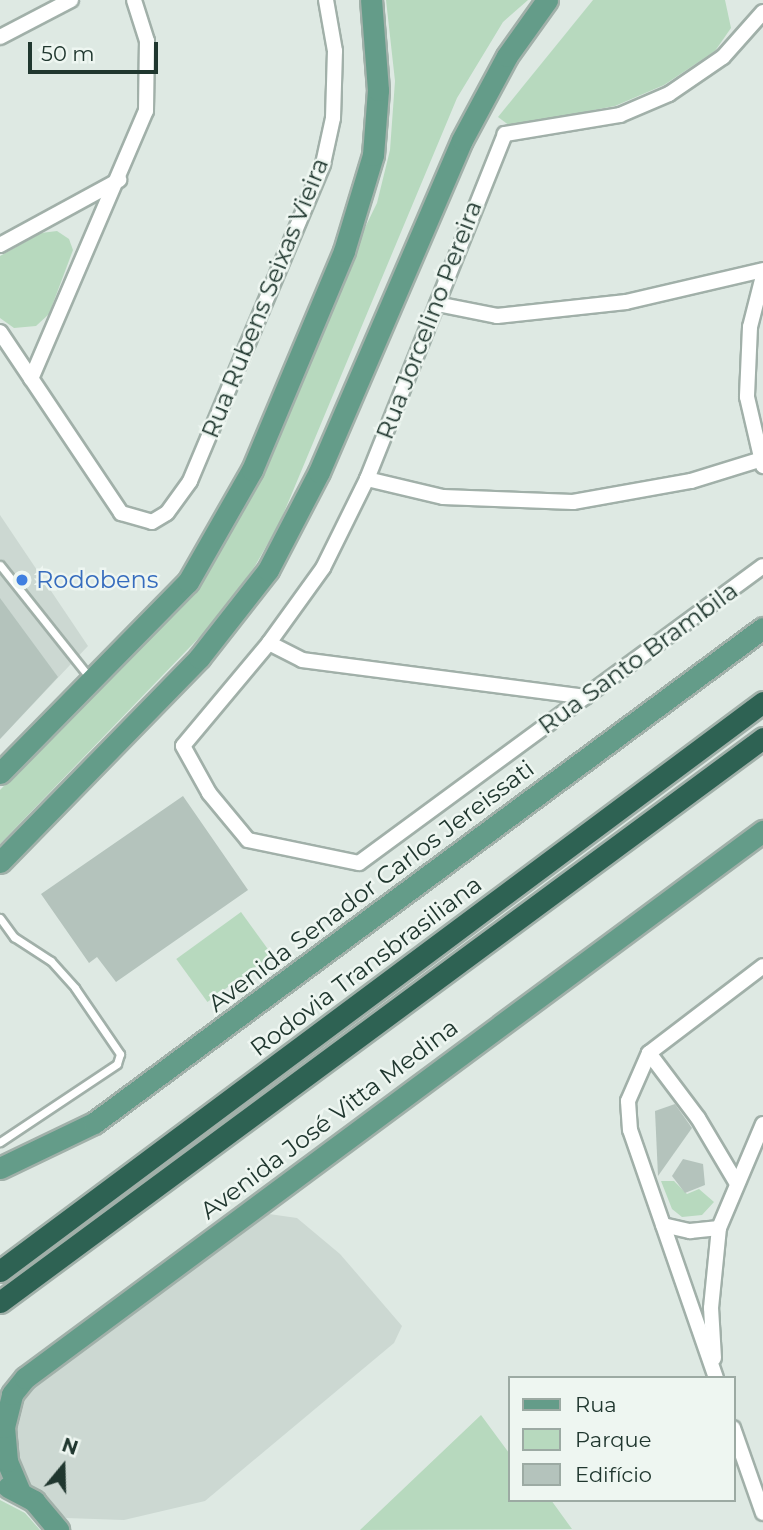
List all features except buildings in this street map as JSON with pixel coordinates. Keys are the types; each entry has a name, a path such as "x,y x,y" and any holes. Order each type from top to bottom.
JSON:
{"highway":[{"name":"Rodovia Transbrasiliana","path":"0,1271 763,702"},
{"name":"Rodovia Transbrasiliana","path":"0,1302 763,738"}],"main road":[{"path":"0,773 188,582 211,550 252,470 335,274 373,155 378,90 371,0"},
{"path":"0,862 199,658 268,570 319,472 462,140 507,56 547,0"},
{"name":"Avenida Senador Carlos Jereissati","path":"0,1168 94,1123 763,628"},
{"name":"Avenida José Vitta Medina","path":"10,1488 4,1427 12,1394 25,1378 763,831"},
{"path":"10,1488 58,1530"}],"street":[{"path":"0,37 71,0"},
{"path":"31,379 119,180 146,111 147,41 134,0"},
{"name":"Rua Rubens Seixas Vieira","path":"31,379 121,513 137,522 152,522 167,513 190,481 324,164 333,118 335,51 326,0"},
{"path":"756,0 763,6"},
{"name":"Rua Jorcelino Pereira","path":"183,746 269,643 323,568 368,480 505,134 620,115 669,94 723,57 763,12"},
{"path":"0,245 119,180"},
{"path":"437,304 497,316 626,302 763,270"},
{"path":"368,480 443,496 573,502 691,481 761,463 747,397 750,327 763,276"},
{"path":"0,332 31,379"},
{"name":"Rua Santo Brambila","path":"183,746 209,793 248,840 359,863 763,566"},
{"path":"269,643 302,660 586,697"},
{"path":"716,1376 627,1114 633,1083 649,1053 763,966"},
{"path":"649,1053 698,1118 736,1182"},
{"path":"716,1376 711,1308 719,1228 736,1182 763,1124"},
{"path":"663,1225 690,1231 719,1228"},
{"path":"735,1434 763,1513"}],"lane":[{"path":"0,565 92,681"},
{"path":"0,918 15,937 51,961 75,988 120,1054 117,1064 0,1142"}],"shaded area":[{"name":"Rodobens","path":"0,515 88,646 0,739"},
{"path":"269,1214 297,1218 340,1254 402,1326 394,1343 205,1501 124,1520 66,1518 24,1481 17,1464 15,1415 30,1386"}],"green space":[{"path":"386,0 528,0 503,22 457,98 280,522 255,566 217,619 0,844 0,790 182,601 377,203 390,150 395,81"},
{"path":"593,0 725,0 731,28 715,51 664,85 615,106 510,126 498,117"},
{"path":"57,231 69,239 73,250 49,314 36,326 14,328 0,318 0,256 41,233"},
{"path":"241,912 272,955 207,1002 176,959"},
{"path":"661,1181 674,1181 687,1194 699,1189 714,1202 702,1215 682,1217 672,1209"},
{"path":"481,1415 508,1452 508,1502 552,1502 572,1529 360,1530"},
{"path":"0,1500 25,1513 40,1530 0,1530"}],"place":[{"name":"Rodobens","path":"22,580"}]}
